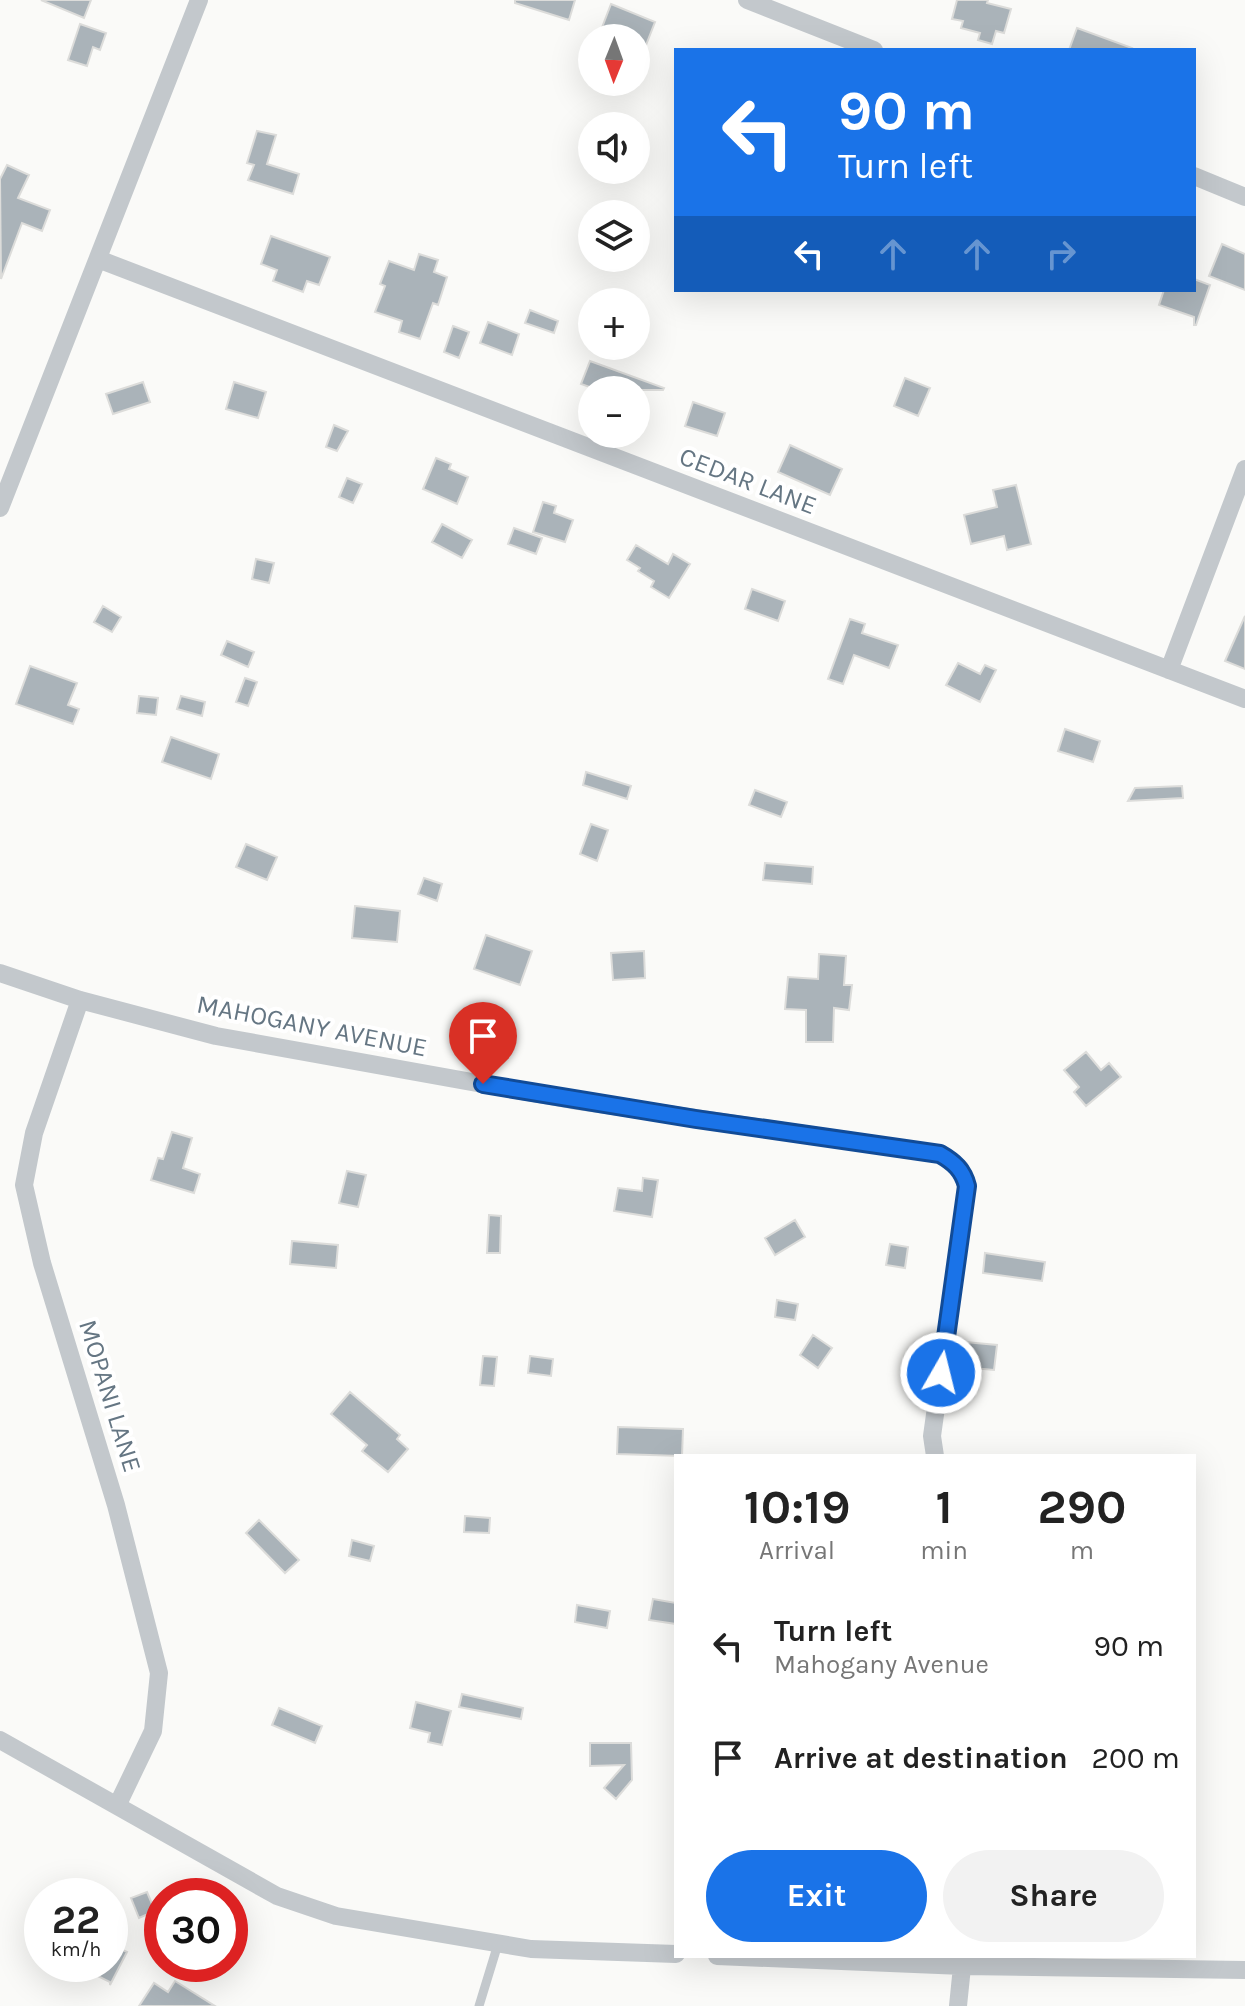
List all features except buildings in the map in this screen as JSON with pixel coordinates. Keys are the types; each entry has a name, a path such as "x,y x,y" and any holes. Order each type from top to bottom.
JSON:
{"street":[{"path":"0,508 199,0"},
{"path":"747,0 869,48"},
{"path":"1196,177 1245,197"},
{"name":"CEDAR LANE","path":"98,259 1245,699"},
{"path":"1169,670 1245,469"},
{"name":"MAHOGANY AVENUE","path":"0,973 80,1000 216,1036 572,1100 940,1154 955,1164 967,1186 932,1436 935,1454"},
{"name":"MOPANI LANE","path":"80,1000 34,1133 24,1185 42,1263 116,1505 159,1673 153,1731 117,1806"},
{"path":"0,1740 277,1896 336,1916 531,1949 674,1954"},
{"path":"815,1958 1245,1970"},
{"path":"958,2006 963,1961"}],"lane":[{"path":"479,2006 498,1944"}],"route":[{"path":"483,1084 940,1154 951,1160 960,1168 967,1186 941,1373"}]}
